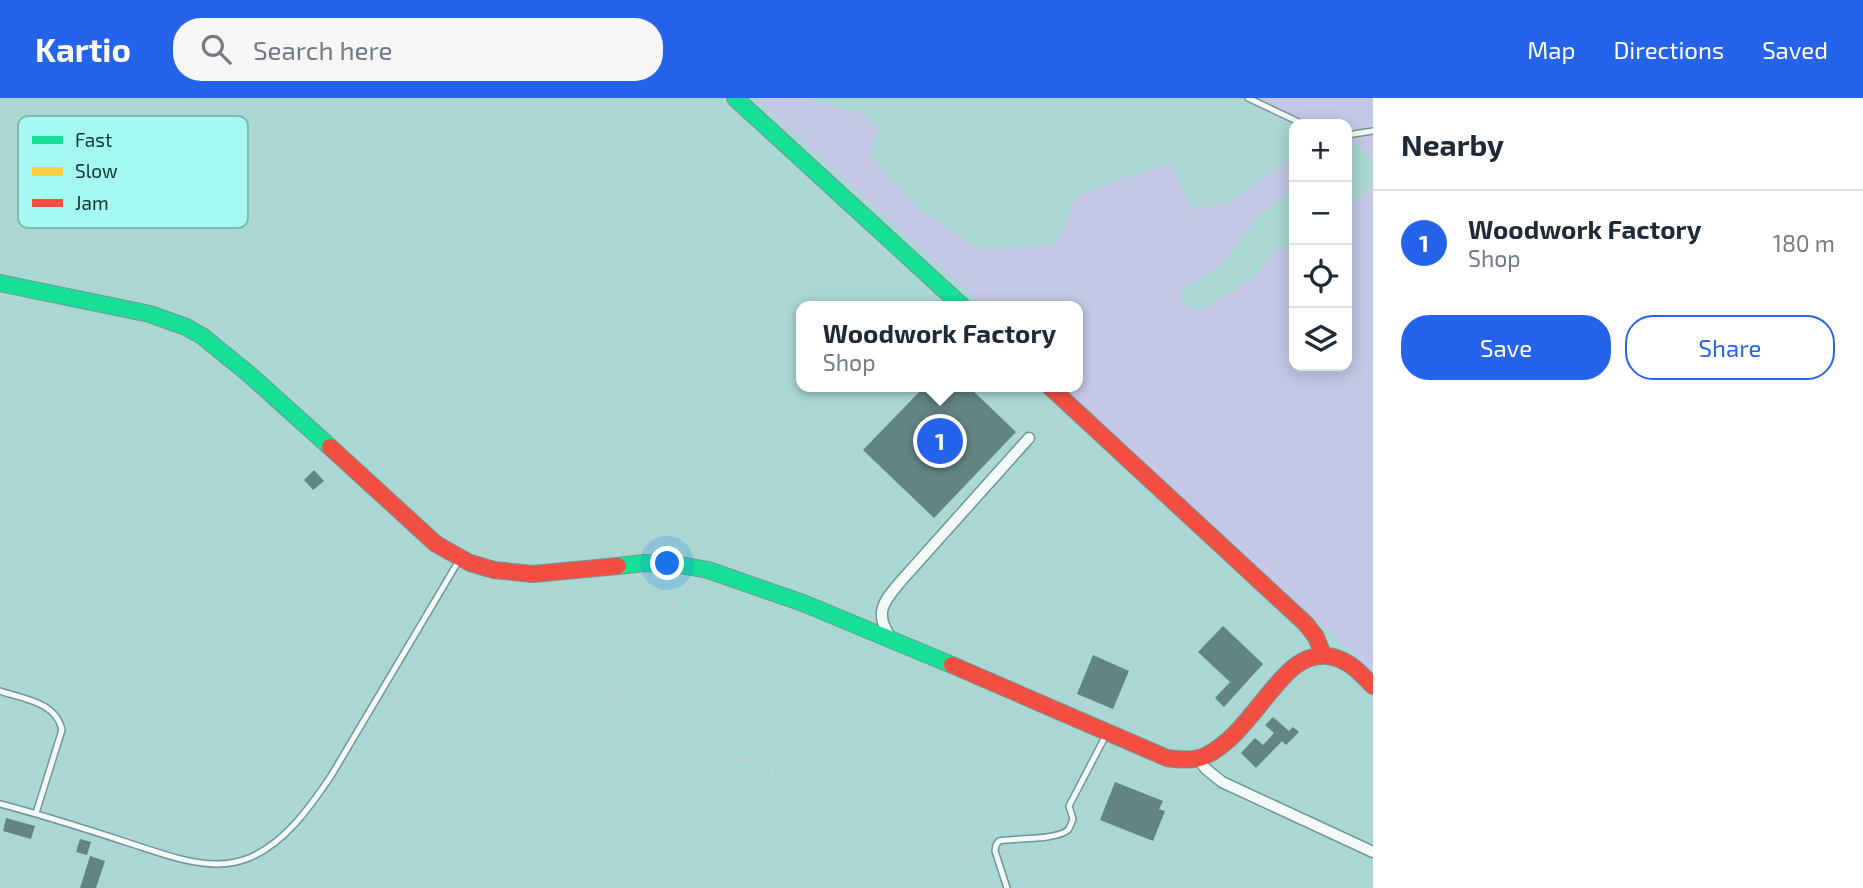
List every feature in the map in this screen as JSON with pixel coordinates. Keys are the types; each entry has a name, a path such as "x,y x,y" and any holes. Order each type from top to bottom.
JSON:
{"street":[{"path":"735,98 957,301"},
{"path":"0,283 150,314 202,336 250,375 423,533 448,553 485,568 517,574 644,564 702,569 791,598 1167,758 1186,761 1213,751 1292,668 1307,659 1323,655 1338,658 1373,686"},
{"path":"1055,392 1306,624 1316,637 1323,655"},
{"path":"893,640 883,628 881,620 881,610 886,600 1029,438"},
{"path":"1197,758 1222,782 1373,852"}],"lane":[{"path":"1248,98 1292,119"},
{"path":"1352,134 1373,131"},
{"path":"0,804 160,853 195,861 217,864 235,863 250,858 295,825 311,806 460,559"},
{"path":"0,691 50,709 60,723 62,730 36,813"},
{"path":"1007,888 995,851 996,845 999,841 1037,838 1068,830 1073,820 1069,806 1107,732"}],"path":[{"path":"702,569 692,586 642,635 625,666 619,669 607,685 610,693 620,702 669,728 752,761 953,851 970,850 985,841 996,845"}],"shaded area":[{"path":"756,98 811,98 859,113 879,128 869,156 920,210 978,249 1053,245 1066,226 1074,198 1120,179 1170,164 1193,210 1230,202 1289,160 1289,191 1254,220 1222,264 1181,290 1184,306 1203,309 1252,279 1277,250 1289,249 1289,371 1352,371 1352,203 1373,186 1373,672 1070,392 1083,392 1083,301 978,301"},
{"path":"1245,98 1373,98 1373,162 1358,144 1352,142 1352,119 1289,119 1289,122"}],"building":[{"path":"919,392 974,392 1016,432 934,518 863,450"},
{"path":"314,470 324,481 313,490 304,480"},
{"path":"1223,626 1263,664 1224,707 1215,698 1230,682 1198,652"},
{"path":"1093,655 1129,671 1113,709 1077,694"},
{"path":"1273,717 1289,731 1293,727 1299,732 1286,745 1282,741 1256,768 1241,753 1255,738 1263,745 1274,733 1265,725"},
{"path":"1115,782 1163,801 1159,809 1165,811 1153,841 1100,820"},
{"path":"6,818 35,826 31,839 3,831"},
{"path":"80,839 91,842 87,855 76,852"},
{"path":"90,856 105,861 96,888 80,888"}],"traffic: fast":[{"path":"735,98 957,301"},
{"path":"0,283 150,314 186,327 202,336 250,375 330,447"},
{"path":"618,566 675,564 708,570 803,603 952,665"}],"traffic: jam":[{"path":"1055,392 1306,624 1316,637 1323,655"},
{"path":"330,447 436,544 470,563 494,570 533,574 618,566"},
{"path":"952,665 1167,758 1181,760 1205,756 1224,744 1287,673 1308,659 1323,656 1344,661 1373,686"}],"place":[{"name":"Woodwork Factory","path":"940,441"}]}
